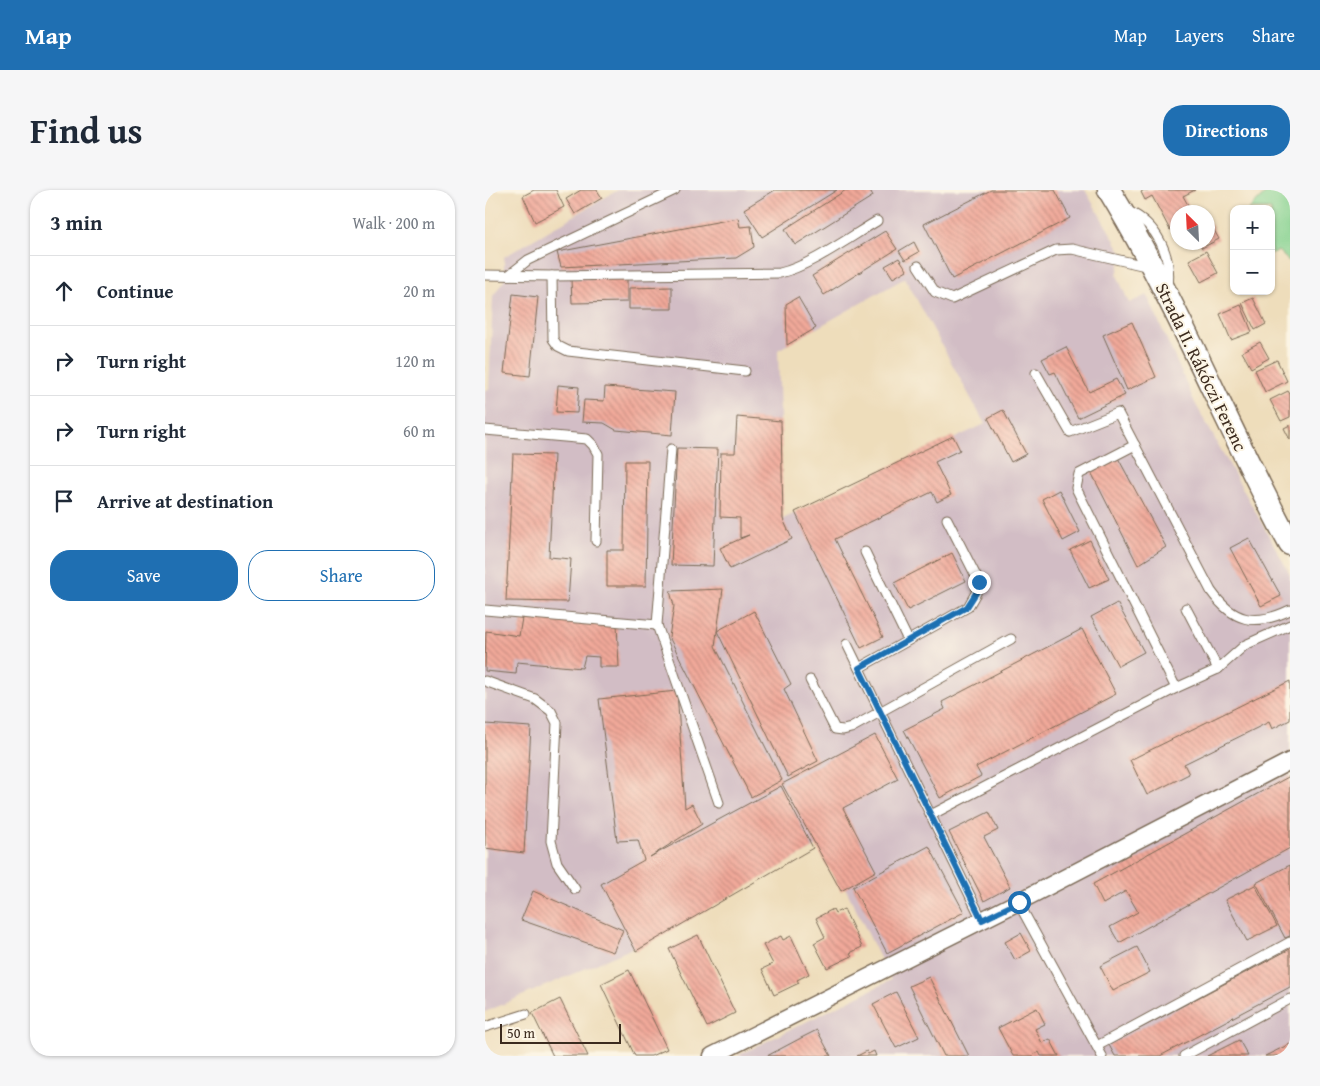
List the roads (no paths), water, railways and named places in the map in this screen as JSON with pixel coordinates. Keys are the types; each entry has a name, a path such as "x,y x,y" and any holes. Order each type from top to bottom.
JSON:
{"main road":[{"name":"Strada II. Rákóczi Ferenc","path":"1115,199 1167,296 1263,494 1290,544"}],"street":[{"path":"712,1056 1019,902 1290,761"}],"lane":[{"path":"509,275 528,260 675,190"},
{"path":"1115,199 1147,224 1165,250 1169,260 1170,274 1167,296"},
{"path":"485,275 780,273 790,271 805,264 877,220"},
{"path":"919,266 935,292 952,299 1056,250 1071,249 1152,268"},
{"path":"552,276 553,339 558,346 568,351 745,371"},
{"path":"1036,373 1070,432 1118,413 1219,603 1228,611 1240,617 1258,620 1274,618 1290,610"},
{"path":"485,430 587,438 598,454 597,541"},
{"path":"1135,445 1079,474 1076,488 1176,688"},
{"path":"671,449 657,625 719,803"},
{"path":"859,668 967,607 976,593 979,582 947,519"},
{"path":"865,552 908,640"},
{"path":"1186,608 1217,669"},
{"path":"485,610 657,625"},
{"path":"931,816 1176,688 1217,669 1245,645 1290,625"},
{"path":"811,680 835,729 843,730 851,728 1011,639"},
{"path":"847,644 982,920"},
{"path":"485,681 535,699 551,711 557,723 551,841 557,863 575,889"},
{"path":"1019,902 1102,1056"},
{"path":"1097,1046 1290,942"},
{"path":"1184,1056 1290,999"},
{"path":"485,1027 526,1014"}]}
